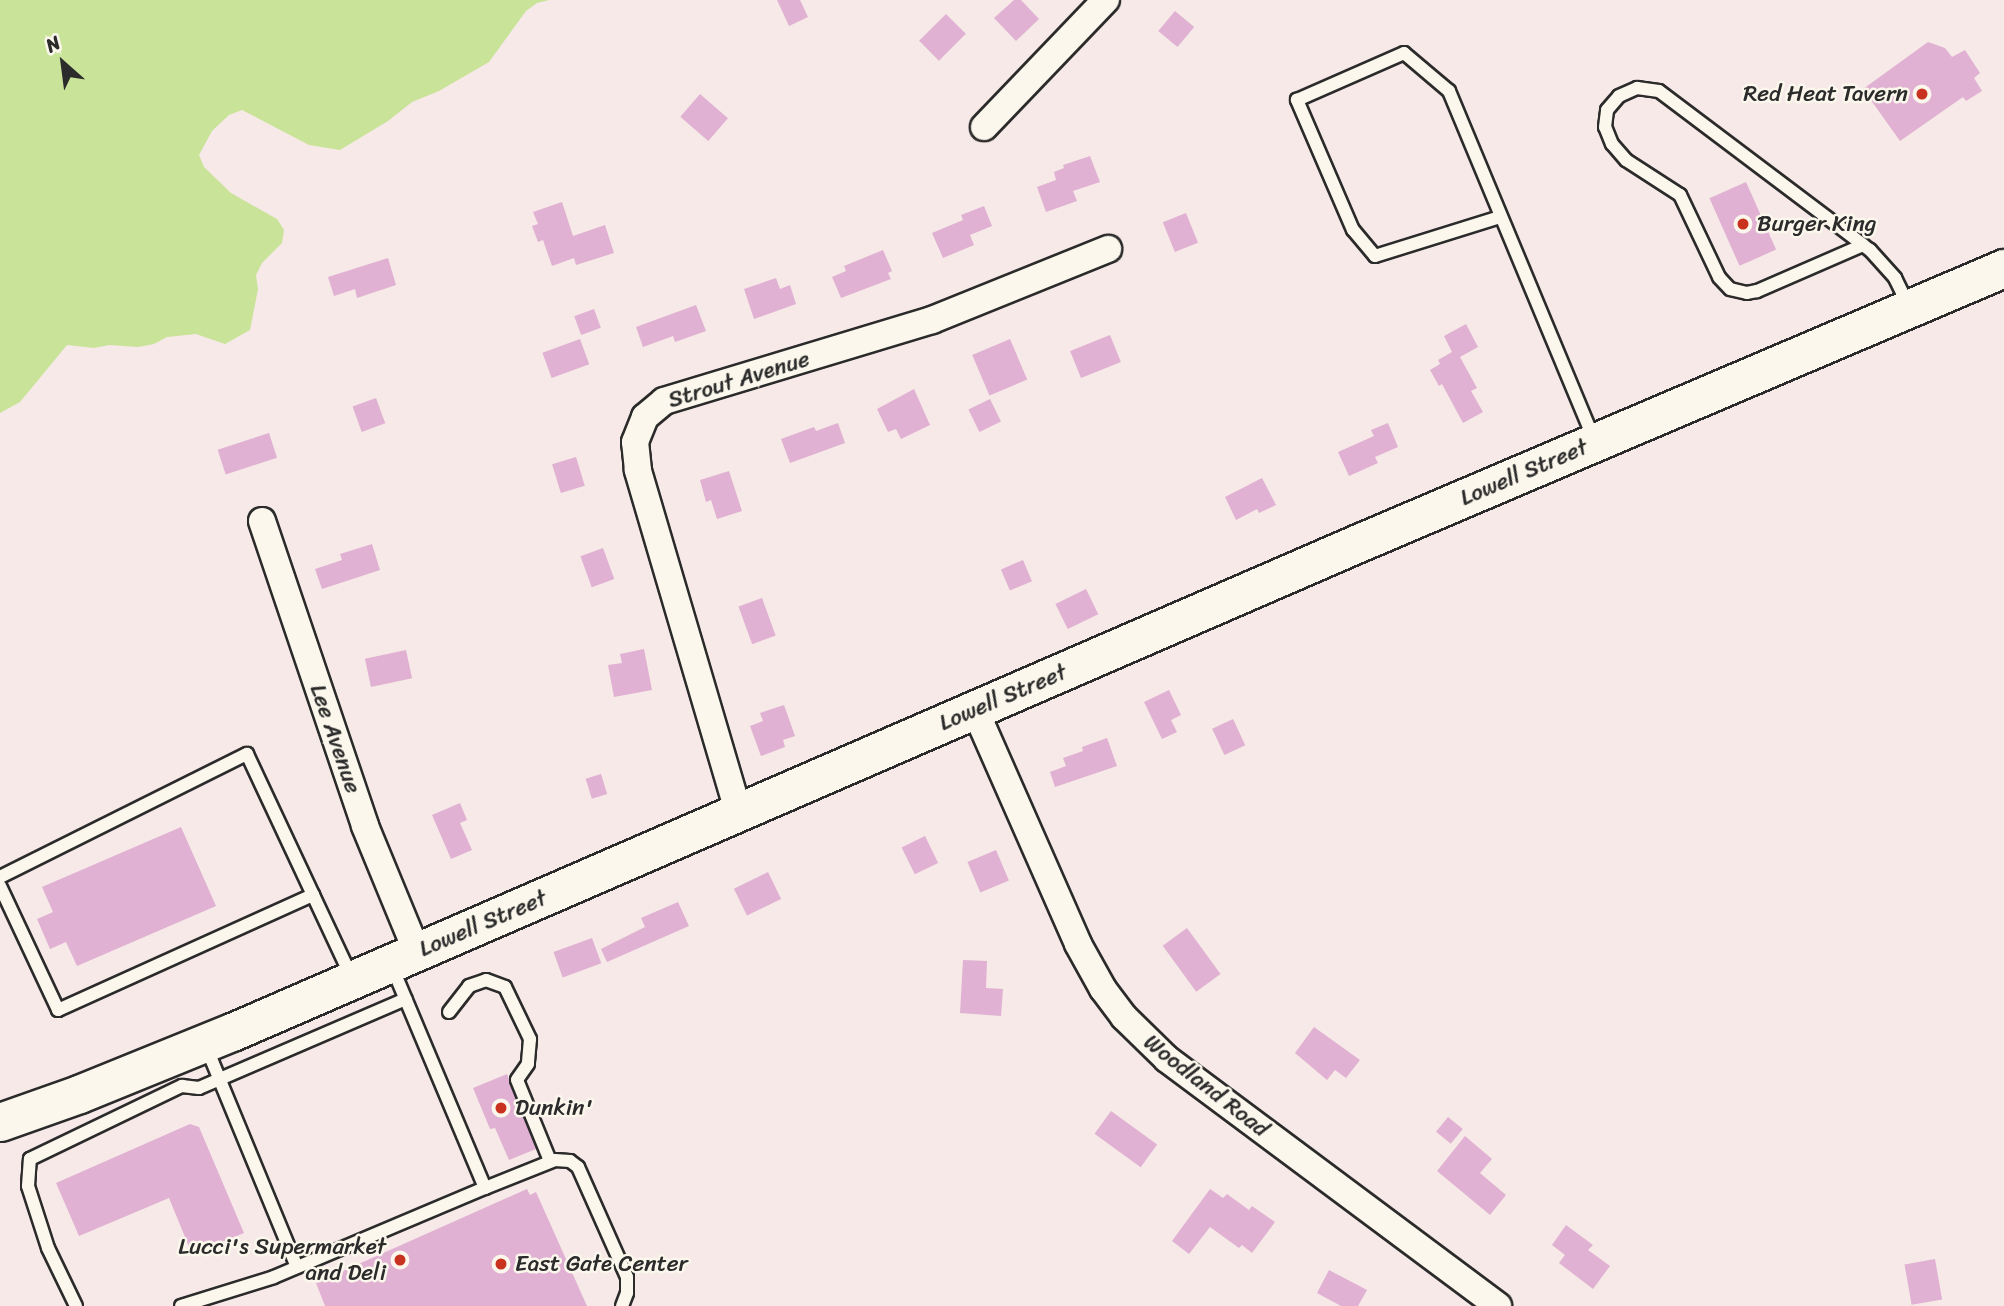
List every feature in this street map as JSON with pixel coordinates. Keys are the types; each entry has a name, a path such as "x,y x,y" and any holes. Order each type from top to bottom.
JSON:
{"main road":[{"name":"Lowell Street","path":"0,1122 175,1072 205,1043 2004,268"}],"street":[{"path":"984,127 1106,0"},
{"name":"Strout Avenue","path":"739,814 638,470 635,443 643,420 664,401 932,320 1108,249"},
{"name":"Lee Avenue","path":"262,521 365,826 404,958"},
{"name":"Woodland Road","path":"975,710 1077,944 1103,989 1124,1017 1167,1059 1497,1306"}],"lane":[{"path":"1500,217 1375,256 1353,230 1297,100 1404,53 1449,91 1596,443"},
{"path":"1863,245 1758,291 1746,293 1730,289 1719,277 1680,195 1626,160 1612,144 1605,127 1607,110 1619,96 1637,88 1659,91 1863,245 1894,276 1910,308"},
{"path":"0,877 247,754 353,980"},
{"path":"0,886 58,1010 313,895"},
{"path":"404,958 406,999 485,1188"},
{"path":"449,1012 469,986 486,980 505,987 530,1039 528,1064 517,1080 550,1161"},
{"path":"76,1306 48,1248 28,1186 30,1159 175,1072 199,1088 406,999"},
{"path":"205,1043 297,1267"},
{"path":"181,1306 212,1302 550,1161 569,1161 584,1175 627,1277 627,1293 622,1306"}],"green space":[{"path":"0,0 549,0 537,3 526,11 489,62 439,91 412,102 388,121 340,150 309,145 242,110 229,115 212,131 199,155 204,167 231,193 277,219 284,230 282,243 262,263 256,275 258,289 250,330 225,344 196,334 167,337 154,344 138,347 109,345 94,348 67,345 20,402 0,413"}],"building":[{"path":"777,0 800,0 808,17 789,26"},
{"path":"1014,0 1021,0 1039,19 1016,41 994,18"},
{"path":"1175,11 1194,27 1177,47 1158,31"},
{"path":"946,14 966,34 939,61 919,41"},
{"name":"Red Heat Tavern","path":"1928,42 1945,48 1952,57 1965,50 1980,73 1974,78 1982,91 1966,101 1963,97 1900,141 1863,89"},
{"path":"700,94 728,118 708,141 680,117"},
{"path":"1090,156 1100,182 1073,191 1077,201 1046,212 1037,187 1056,180 1054,172 1064,168 1063,165"},
{"name":"Burger King","path":"1746,182 1776,250 1740,266 1709,198"},
{"path":"562,202 573,236 605,225 614,253 576,265 574,258 552,266 543,240 538,242 532,226 538,224 533,212"},
{"path":"984,206 992,226 970,235 974,245 943,258 932,233 963,220 961,215"},
{"path":"1186,213 1198,243 1175,252 1163,222"},
{"path":"883,250 892,271 888,273 891,279 841,298 832,277 846,271 844,266"},
{"path":"388,258 396,285 357,298 355,289 334,296 328,277"},
{"path":"776,278 780,289 790,285 796,304 754,319 744,289"},
{"path":"696,305 706,331 675,342 673,336 643,347 636,327"},
{"path":"594,309 601,328 581,335 574,316"},
{"path":"1466,324 1478,347 1460,357 1477,388 1471,391 1483,412 1463,423 1442,384 1439,386 1430,370 1440,364 1438,360 1452,352 1444,336"},
{"path":"1110,335 1121,362 1081,378 1070,351"},
{"path":"580,339 589,364 552,378 542,353"},
{"path":"1010,339 1027,380 989,396 972,355"},
{"path":"914,389 930,425 901,439 896,429 888,432 877,409"},
{"path":"376,398 385,423 362,432 353,407"},
{"path":"990,399 1001,421 979,432 968,410"},
{"path":"838,423 845,443 790,463 781,439 814,427 816,431"},
{"path":"1388,423 1398,447 1375,457 1378,463 1349,476 1338,452 1374,436 1371,430"},
{"path":"269,433 277,458 226,474 218,450"},
{"path":"576,457 585,486 561,493 552,464"},
{"path":"729,471 742,511 717,519 711,500 706,502 700,480"},
{"path":"1262,478 1276,505 1259,513 1257,509 1236,520 1225,497"},
{"path":"372,544 380,570 322,589 315,569 342,560 340,554"},
{"path":"603,548 614,579 592,587 580,556"},
{"path":"1023,560 1032,581 1010,591 1001,569"},
{"path":"1086,589 1098,614 1068,629 1055,604"},
{"path":"762,598 776,636 752,644 739,607"},
{"path":"644,649 652,690 614,697 608,665 622,663 620,654"},
{"path":"406,650 412,678 371,687 365,659"},
{"path":"1169,690 1181,715 1171,720 1177,732 1162,739 1144,702"},
{"path":"784,705 795,736 783,740 785,747 761,756 750,726 763,721 760,713"},
{"path":"1233,719 1245,745 1224,755 1212,729"},
{"path":"1107,738 1117,766 1055,787 1050,772 1066,766 1063,758 1083,751 1082,747"},
{"path":"601,774 607,794 592,799 586,779"},
{"path":"460,803 467,820 460,823 472,850 451,859 432,815"},
{"path":"181,827 216,906 77,966 66,942 50,949 37,919 53,912 42,887"},
{"path":"925,836 938,863 915,874 902,847"},
{"path":"996,850 1009,880 980,892 967,862"},
{"path":"768,872 781,899 747,916 734,889"},
{"path":"678,902 689,926 607,962 601,949 645,927 641,918"},
{"path":"1187,928 1221,974 1196,992 1163,946"},
{"path":"592,938 601,963 563,977 553,952"},
{"path":"963,960 987,961 986,988 1003,989 1001,1016 960,1013"},
{"path":"1314,1027 1360,1060 1346,1078 1335,1070 1327,1080 1295,1053"},
{"name":"Dunkin'","path":"507,1074 536,1149 509,1160 495,1128 490,1129 473,1088"},
{"path":"1111,1111 1157,1145 1141,1167 1095,1134"},
{"path":"1448,1117 1463,1129 1451,1144 1436,1132"},
{"path":"190,1124 199,1127 244,1233 192,1254 169,1198 79,1236 56,1183"},
{"path":"1465,1136 1492,1159 1480,1173 1506,1195 1490,1215 1437,1171"},
{"name":"East Gate Center","path":"527,1189 530,1195 536,1192 587,1306 325,1306 316,1283"},
{"path":"1210,1189 1223,1198 1227,1194 1249,1210 1252,1206 1275,1222 1252,1253 1242,1245 1239,1248 1210,1227 1189,1254 1172,1241"},
{"path":"1566,1225 1593,1245 1588,1250 1610,1266 1593,1289 1559,1263 1565,1255 1552,1245"},
{"path":"1935,1259 1942,1299 1912,1305 1904,1264"},
{"path":"1329,1270 1367,1290 1358,1306 1341,1306 1317,1293"}],"place":[{"name":"Red Heat Tavern","path":"1922,94"},
{"name":"Burger King","path":"1743,224"},
{"name":"Dunkin'","path":"501,1108"},
{"name":"Lucci's Supermarket and Deli","path":"400,1260"},
{"name":"East Gate Center","path":"501,1264"}]}
